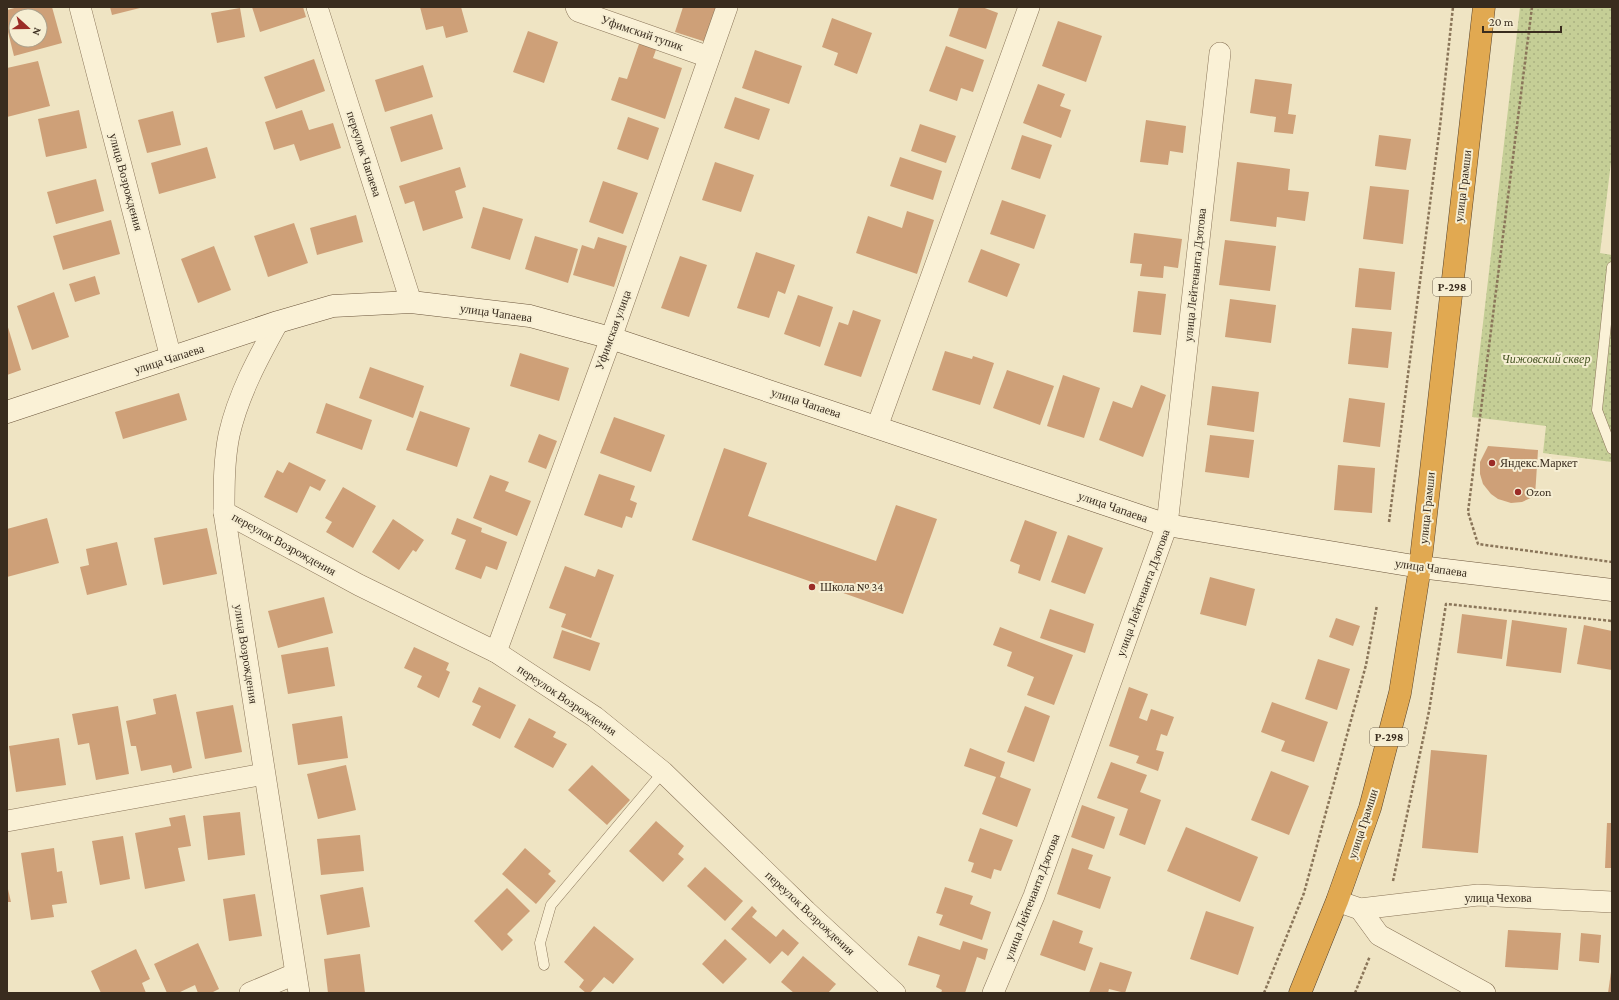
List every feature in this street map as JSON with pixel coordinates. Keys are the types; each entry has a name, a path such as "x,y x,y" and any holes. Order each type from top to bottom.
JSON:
{"highway":[{"name":"улица Грамши","path":"1300,993 1337,902 1370,808 1400,693 1420,567 1484,7"}],"street":[{"name":"улица Возрождения","path":"80,7 171,358"},
{"name":"переулок Чапаева","path":"317,7 411,302"},
{"name":"Уфимский тупик","path":"576,7 578,11 710,57"},
{"name":"Уфимская улица","path":"496,652 611,338 727,7"},
{"path":"877,427 1029,7"},
{"name":"улица Лейтенанта Дзотова","path":"993,993 1034,896 1167,525 1220,53"},
{"name":"улица Чапаева","path":"7,412 278,322 333,306 411,302 530,316 611,338 1167,525 1420,567 1612,590"},
{"name":"улица Возрождения","path":"278,322 250,373 229,435 224,479 224,512 297,984"},
{"name":"переулок Возрождения","path":"224,512 359,585 496,652 595,716 663,772 806,911 895,993"},
{"path":"7,821 264,774"},
{"name":"улица Чехова","path":"1360,909 1478,895 1612,902"},
{"path":"1337,902 1360,909 1379,936 1485,993"},
{"path":"250,993 297,984"}],"lane":[{"path":"1612,267 1597,410 1612,449"},
{"path":"544,965 540,943 551,905 663,772"}],"path":[{"path":"1389,522 1440,126 1453,7"},
{"path":"1532,7 1468,512 1478,544 1612,562"},
{"path":"1387,906 1429,711 1446,604 1612,621"},
{"path":"1264,993 1304,893 1366,665 1377,605"},
{"path":"1355,993 1379,936"}],"green space":[{"name":"Чижовский сквер","path":"1520,7 1612,7 1612,154 1600,253 1612,255 1612,462 1543,453 1546,426 1472,417"}],"building":[{"path":"52,7 62,43 48,47 48,8 14,8"},
{"path":"110,7 140,7 140,8 112,15"},
{"path":"252,7 303,7 306,17 260,32"},
{"path":"420,7 461,7 468,32 446,38 443,26 426,30"},
{"path":"683,7 718,7 706,42 675,32"},
{"path":"959,7 982,7 998,13 986,49 949,36"},
{"path":"240,8 245,37 217,43 211,13"},
{"path":"7,10 8,10 8,32"},
{"path":"832,18 872,33 857,74 834,65 838,53 822,47"},
{"path":"1058,21 1102,36 1086,82 1042,66"},
{"path":"528,31 558,42 544,83 513,72"},
{"path":"640,41 657,47 653,58 682,68 665,119 611,100 619,77 627,79"},
{"path":"946,46 984,60 973,92 961,88 957,101 929,91"},
{"path":"12,48 44,48 14,56"},
{"path":"755,50 802,66 789,104 742,88"},
{"path":"314,59 325,91 276,109 264,77"},
{"path":"38,61 50,106 7,117 7,68"},
{"path":"423,65 433,97 385,112 375,80"},
{"path":"1255,79 1292,84 1288,114 1296,115 1293,134 1274,132 1276,117 1250,113"},
{"path":"1038,84 1065,94 1060,106 1071,110 1061,138 1023,123"},
{"path":"735,97 770,109 759,140 724,128"},
{"path":"79,110 87,148 46,157 38,119"},
{"path":"302,110 309,130 333,123 341,148 300,161 294,144 274,150 265,122"},
{"path":"173,111 181,145 147,153 138,120"},
{"path":"432,114 443,149 401,162 390,127"},
{"path":"628,117 659,128 648,160 617,149"},
{"path":"1146,120 1186,126 1183,153 1170,151 1168,165 1140,162"},
{"path":"920,124 956,136 946,163 911,151"},
{"path":"1022,135 1052,145 1040,179 1011,169"},
{"path":"1379,135 1411,139 1406,170 1375,166"},
{"path":"207,147 216,178 159,194 151,163"},
{"path":"900,157 942,171 933,200 890,186"},
{"path":"715,162 754,175 741,212 702,200"},
{"path":"1237,162 1290,169 1288,190 1309,192 1305,221 1277,217 1276,227 1230,221"},
{"path":"460,167 466,187 455,191 463,218 423,231 414,201 405,204 399,186"},
{"path":"96,179 104,211 56,224 47,192"},
{"path":"603,181 638,193 623,234 589,222"},
{"path":"1370,186 1409,190 1403,244 1363,239"},
{"path":"1002,200 1046,215 1034,249 990,234"},
{"path":"483,207 523,219 510,260 471,248"},
{"path":"907,211 934,220 917,274 856,253 868,216 902,228"},
{"path":"356,215 363,242 317,255 310,228"},
{"path":"111,220 120,254 63,270 53,236"},
{"path":"294,223 308,263 268,277 254,236"},
{"path":"1134,233 1182,239 1178,268 1164,266 1163,278 1140,276 1142,264 1130,263"},
{"path":"535,236 578,249 568,283 525,269"},
{"path":"598,237 627,246 614,287 573,275 582,245 594,249"},
{"path":"1225,240 1276,246 1270,291 1219,285"},
{"path":"214,246 231,290 198,303 181,259"},
{"path":"981,249 1020,264 1007,297 968,282"},
{"path":"756,252 795,265 785,294 778,291 769,318 737,308"},
{"path":"680,256 707,265 689,317 661,308"},
{"path":"1359,268 1395,272 1391,310 1355,307"},
{"path":"95,276 100,294 75,302 69,284"},
{"path":"1138,291 1166,294 1161,335 1133,332"},
{"path":"54,292 69,337 32,350 17,306"},
{"path":"798,295 833,307 820,347 784,334"},
{"path":"1230,299 1276,305 1271,343 1225,337"},
{"path":"853,310 881,320 861,377 824,365 839,322 848,325"},
{"path":"7,324 21,370 7,375"},
{"path":"1352,328 1392,332 1388,368 1348,364"},
{"path":"945,351 972,359 973,356 994,363 980,405 932,390"},
{"path":"520,353 569,368 559,401 510,386"},
{"path":"370,367 424,386 413,418 359,398"},
{"path":"1007,370 1054,386 1040,425 993,408"},
{"path":"1063,375 1100,388 1084,438 1047,426"},
{"path":"1141,385 1166,395 1143,457 1099,440 1113,401 1132,408"},
{"path":"1212,386 1259,392 1254,432 1207,425"},
{"path":"179,393 187,420 123,439 115,412"},
{"path":"1349,398 1385,403 1380,447 1343,442"},
{"path":"326,403 372,420 362,450 316,433"},
{"path":"420,411 470,428 457,467 406,450"},
{"path":"614,417 665,435 651,472 600,453"},
{"path":"539,434 557,441 546,469 528,462"},
{"path":"1210,435 1254,440 1249,478 1205,472"},
{"path":"1488,446 1538,450 1535,496 1522,502 1511,503 1498,499 1491,494 1483,484 1480,474 1480,462"},
{"path":"724,448 767,463 748,516 876,561 896,505 937,519 903,614 692,540"},
{"path":"289,462 326,480 320,491 310,486 297,513 264,497 277,470 283,473"},
{"path":"1338,465 1375,468 1372,513 1334,510"},
{"path":"599,474 635,486 630,500 637,503 632,518 626,516 622,528 584,515"},
{"path":"490,475 509,482 505,491 531,501 517,536 473,518"},
{"path":"343,487 376,506 353,548 326,532 332,522 325,518"},
{"path":"47,518 59,563 7,577 7,529"},
{"path":"457,518 482,528 481,532 507,542 497,570 486,566 481,579 455,569 466,540 451,534"},
{"path":"393,519 424,540 416,552 413,550 399,570 372,552"},
{"path":"1025,520 1057,532 1040,581 1018,573 1020,565 1010,561"},
{"path":"207,528 217,574 163,585 154,538"},
{"path":"1068,535 1103,548 1085,594 1051,582"},
{"path":"117,542 127,585 87,595 80,567 89,565 86,549"},
{"path":"565,566 595,577 598,569 614,575 591,638 561,627 566,614 549,608"},
{"path":"1210,577 1255,589 1246,626 1200,614"},
{"path":"324,597 333,633 278,648 268,611"},
{"path":"1050,609 1094,624 1085,653 1040,638"},
{"path":"1462,614 1507,620 1502,659 1457,653"},
{"path":"1336,618 1360,626 1353,646 1329,637"},
{"path":"1512,620 1567,628 1561,673 1506,666"},
{"path":"1584,625 1612,631 1612,670 1577,664"},
{"path":"1000,627 1073,655 1054,705 1027,695 1034,677 1007,666 1012,652 993,645"},
{"path":"562,630 600,643 590,671 553,658"},
{"path":"328,647 335,686 288,694 281,655"},
{"path":"414,647 449,663 446,670 450,672 439,698 417,687 422,676 404,668"},
{"path":"1318,659 1350,669 1337,710 1305,699"},
{"path":"479,687 516,705 500,739 472,725 481,706 472,702"},
{"path":"1129,687 1148,694 1139,718 1147,721 1151,709 1174,717 1167,736 1161,734 1156,750 1164,752 1158,771 1136,763 1139,756 1109,746"},
{"path":"176,694 192,768 173,773 171,765 141,771 136,746 131,746 126,721 156,714 153,699"},
{"path":"1272,702 1328,722 1314,762 1281,751 1285,741 1261,732"},
{"path":"233,705 242,752 205,759 196,712"},
{"path":"118,706 129,774 96,780 89,743 78,745 72,714"},
{"path":"1025,706 1050,716 1034,762 1007,752"},
{"path":"342,716 348,758 298,765 292,724"},
{"path":"529,718 556,732 553,737 567,744 553,768 514,747"},
{"path":"59,738 66,785 16,792 9,746"},
{"path":"970,748 1005,762 1000,777 1031,789 1017,827 982,814 996,777 964,766"},
{"path":"1431,750 1487,755 1478,853 1422,848"},
{"path":"1111,762 1147,775 1140,792 1161,800 1145,845 1119,835 1128,809 1097,798"},
{"path":"346,765 356,810 318,819 307,774"},
{"path":"592,765 630,800 607,825 568,790"},
{"path":"1271,771 1309,786 1289,835 1251,820"},
{"path":"1082,805 1115,817 1104,849 1071,837"},
{"path":"240,812 245,855 208,860 203,816"},
{"path":"185,815 191,846 178,848 185,881 145,889 135,833 171,826 169,818"},
{"path":"656,821 684,846 678,854 684,859 663,882 629,851"},
{"path":"1607,823 1612,823 1612,868 1605,868"},
{"path":"1186,827 1258,857 1240,902 1167,871"},
{"path":"980,828 1013,840 1001,871 994,869 991,879 971,872 974,863 968,861"},
{"path":"360,835 364,871 321,875 317,839"},
{"path":"123,836 130,879 100,885 92,841"},
{"path":"54,848 57,872 62,871 67,903 52,905 54,917 31,920 21,853"},
{"path":"525,848 551,871 548,874 556,881 536,904 502,874"},
{"path":"1072,848 1093,855 1088,869 1111,877 1100,909 1057,894"},
{"path":"705,867 743,901 725,921 687,886"},
{"path":"7,885 11,902 7,902"},
{"path":"363,887 370,927 327,935 320,895"},
{"path":"945,887 973,896 970,904 991,912 982,940 939,925 943,915 936,913"},
{"path":"507,888 530,911 507,934 513,940 502,951 474,921"},
{"path":"255,894 262,936 229,941 223,899"},
{"path":"752,906 757,911 752,917 776,937 783,929 799,943 788,956 782,951 770,964 731,929"},
{"path":"1206,911 1254,927 1238,975 1190,959"},
{"path":"1053,920 1083,931 1079,943 1093,948 1085,971 1040,955"},
{"path":"594,926 634,959 613,984 604,977 590,993 586,993 579,987 584,980 564,962"},
{"path":"1508,930 1561,933 1558,970 1505,967"},
{"path":"1581,933 1601,935 1599,963 1579,961"},
{"path":"918,936 960,950 963,941 988,949 985,960 977,957 965,993 941,993 942,990 936,987 940,975 908,965"},
{"path":"725,939 747,959 723,984 702,964"},
{"path":"198,943 219,989 211,993 198,993 195,985 178,993 167,993 154,964"},
{"path":"136,949 150,979 142,983 146,993 101,993 91,971"},
{"path":"360,954 365,993 328,993 324,959"},
{"path":"803,956 836,984 828,993 794,993 781,982"},
{"path":"1100,962 1132,972 1125,993 1109,989 1108,993 1089,993"},
{"path":"1611,972 1612,993 1608,993"}],"place":[{"name":"Яндекс.Маркет","path":"1492,463"},
{"name":"Ozon","path":"1518,492"},
{"name":"Школа № 34","path":"812,587"}]}
